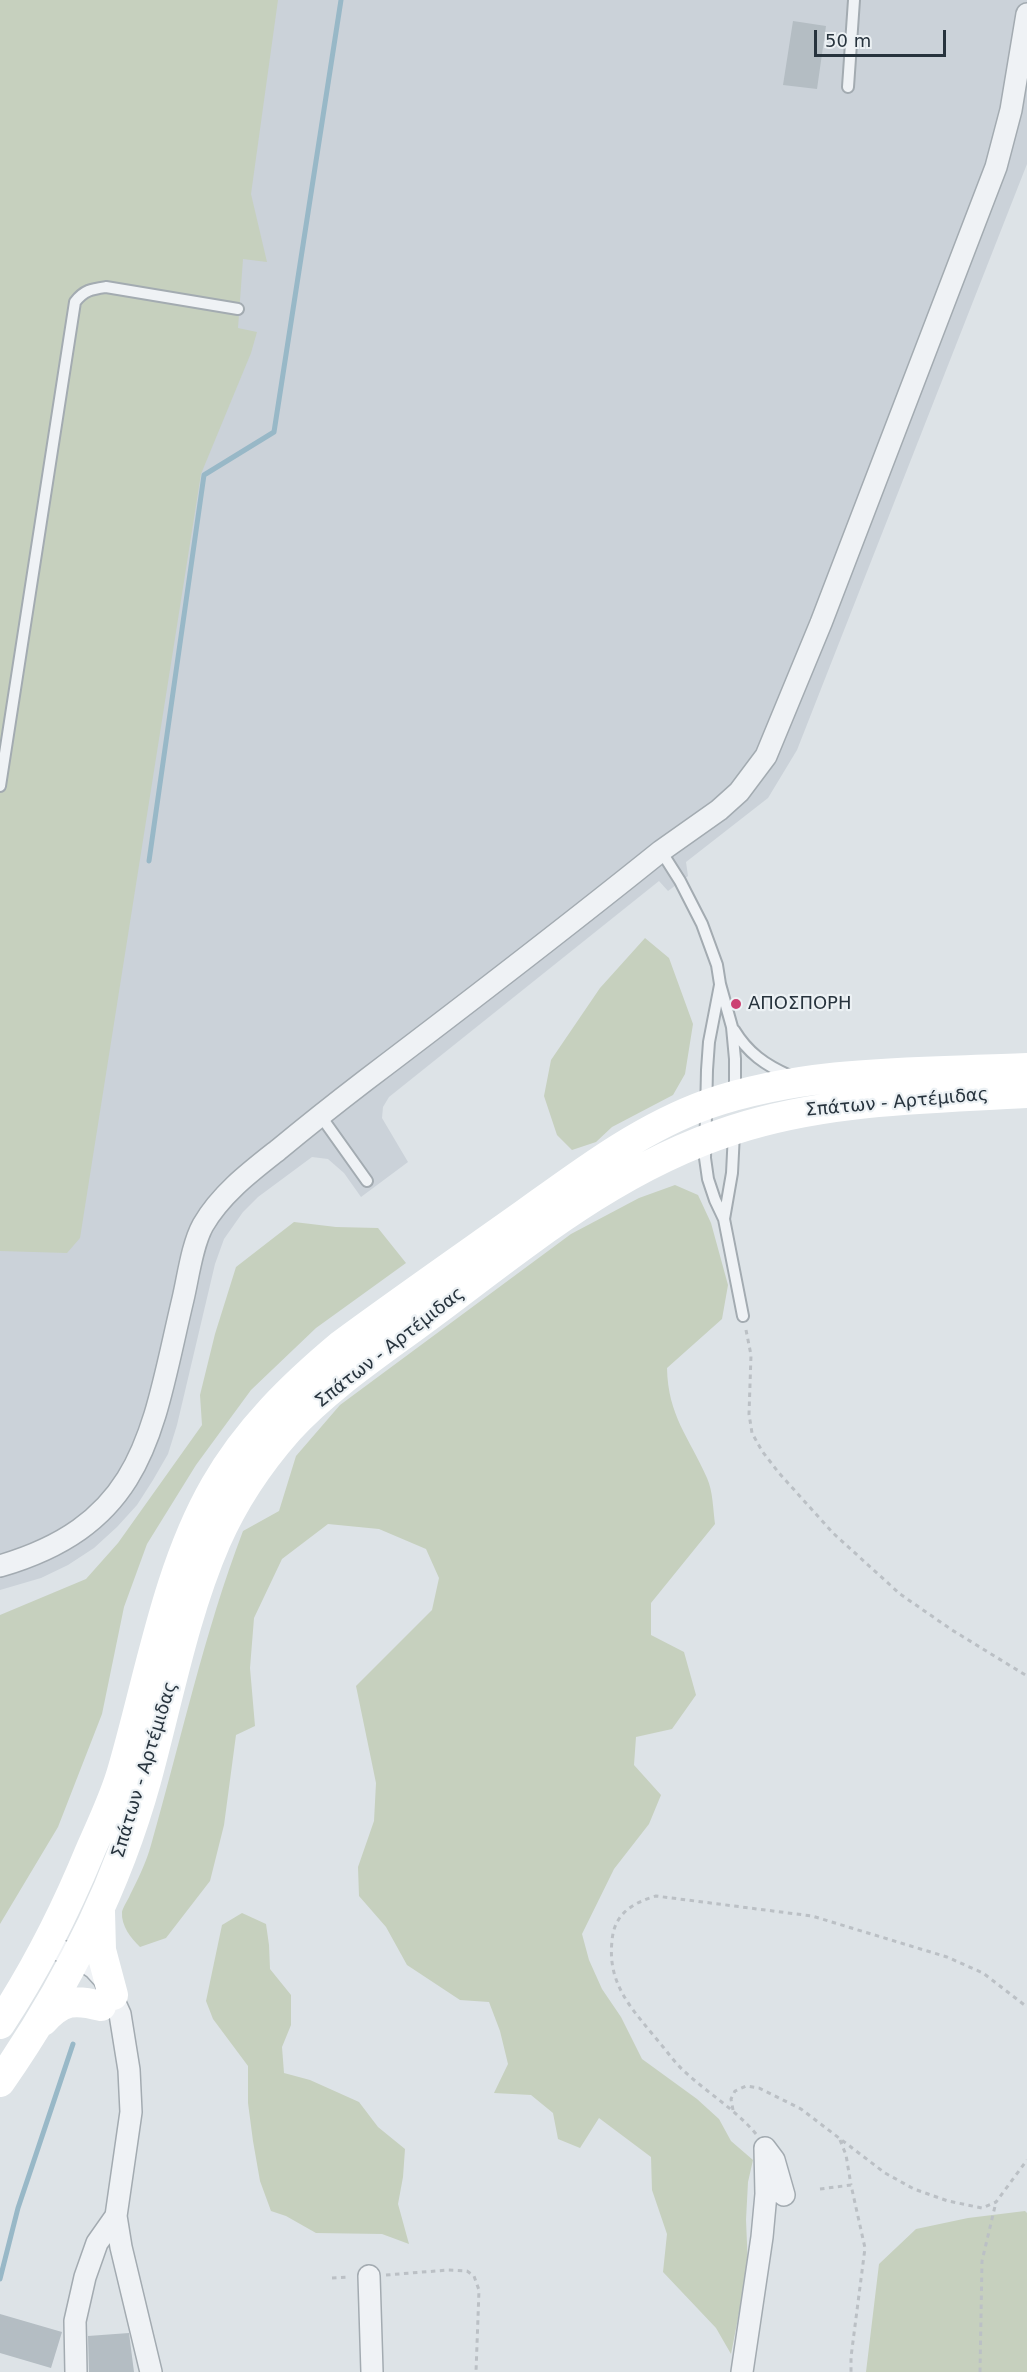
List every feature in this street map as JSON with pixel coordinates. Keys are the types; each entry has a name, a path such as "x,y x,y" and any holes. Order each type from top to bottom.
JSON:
{"main road":[{"name":"Σπάτων - Αρτέμιδας","path":"0,2024 42,1956 70,1898 120,1777 186,1545 214,1486 248,1437 294,1385 341,1344 605,1157 655,1128 729,1111 801,1081 840,1076 1027,1068"},
{"name":"Σπάτων - Αρτέμιδας","path":"729,1111 797,1112 878,1101 1027,1093"},
{"name":"Σπάτων - Αρτέμιδας","path":"0,2082 37,2028 72,1966 119,1862 145,1785 189,1617 216,1541 245,1485 267,1455 291,1427 347,1377 573,1209 614,1184 705,1140 729,1111"},
{"path":"37,2028 64,2003 107,2000 101,1950 100,1904"}],"street":[{"path":"0,1566 51,1548 101,1512 121,1491 134,1470 152,1427 201,1228 224,1195 320,1115 718,810 739,792 766,756 778,731 996,167 1011,110 1027,14"},
{"path":"42,1956 72,1966 94,1968 104,1979 107,2000 123,2038 129,2070 131,2112 116,2216 121,2247 151,2372"},
{"path":"765,2148 774,2160 784,2195"},
{"path":"742,2372 762,2237 766,2194 765,2148"},
{"path":"76,2372 75,2321 85,2277 97,2243 116,2216"},
{"path":"369,2276 372,2372"}],"lane":[{"path":"848,87 854,0"},
{"path":"0,786 75,302 90,289 106,287 238,309"},
{"path":"661,852 680,881 702,924 717,965 732,1027 735,1059 729,1111 732,1173 724,1219"},
{"path":"720,984 709,1041 729,1111"},
{"path":"732,1027 743,1046 759,1060 801,1081"},
{"path":"320,1115 367,1180"},
{"path":"705,1140 708,1179 724,1219 743,1316"}],"path":[{"path":"743,1316 751,1355 749,1414 752,1433 768,1458 832,1533 892,1587 952,1630 1027,1676"},
{"path":"765,2148 755,2132 734,2112 681,2068 634,2014 619,1988 610,1959 612,1933 621,1914 640,1900 656,1896 812,1916 947,1957 982,1972 1027,2007"},
{"path":"734,2112 731,2099 735,2091 746,2086 759,2088 801,2109 885,2173 914,2189 948,2201 982,2208 996,2202"},
{"path":"840,2140 846,2155 865,2248 852,2345 851,2372"},
{"path":"980,2372 982,2261 996,2202 1027,2160"},
{"path":"820,2189 851,2185"},
{"path":"332,2278 448,2270 467,2271 474,2276 479,2290 476,2372"}],"shaded area":[{"path":"0,0 1027,0 1027,164 797,750 768,798 686,862 688,876 668,891 659,881 389,1097 383,1107 382,1118 408,1162 361,1197 344,1173 328,1159 312,1157 258,1197 243,1212 224,1239 215,1264 168,1454 137,1505 94,1548 68,1565 41,1578 0,1590"}],"green space":[{"path":"0,0 278,0 251,194 267,262 243,259 238,328 257,332 251,353 201,474 80,1238 67,1253 0,1251"},
{"path":"645,938 669,958 693,1024 685,1074 673,1095 612,1127 596,1142 572,1150 557,1135 544,1096 551,1060 600,988"},
{"path":"675,1185 698,1195 711,1223 728,1285 722,1319 667,1368 668,1385 675,1413 709,1483 715,1524 651,1603 651,1635 684,1652 696,1695 672,1729 636,1737 634,1765 661,1795 649,1824 614,1869 582,1934 589,1960 602,1989 621,2017 642,2059 697,2099 719,2119 731,2141 753,2160 748,2182 746,2220 748,2267 731,2354 716,2328 663,2272 667,2234 652,2190 651,2157 599,2118 580,2148 558,2139 553,2113 531,2095 494,2093 508,2064 500,2031 489,2002 460,2000 407,1965 386,1927 359,1896 358,1867 374,1821 376,1783 356,1686 432,1610 439,1578 426,1549 379,1529 328,1524 282,1559 254,1618 250,1668 255,1726 236,1735 224,1825 210,1881 166,1938 140,1947 127,1931 122,1917 123,1908 149,1852 216,1608 243,1531 279,1511 296,1456 340,1405 571,1234 639,1198"},
{"path":"294,1222 336,1227 378,1228 406,1263 316,1328 251,1390 196,1465 147,1544 124,1607 102,1714 58,1827 0,1924 0,1615 86,1579 118,1543 202,1425 200,1395 215,1334 236,1267"},
{"path":"242,1913 266,1924 270,1969 291,1995 291,2025 282,2047 284,2073 310,2080 359,2102 378,2127 405,2149 398,2204 409,2244 382,2234 316,2233 286,2216 271,2211 260,2181 253,2141 248,2103 248,2066 213,2019 206,2001 222,1925"},
{"path":"1025,2211 1027,2213 1027,2372 866,2372 879,2264 916,2229 968,2218"}],"building":[{"path":"793,21 826,26 817,89 783,85"},
{"path":"0,2314 62,2332 51,2368 0,2353"},
{"path":"129,2333 134,2372 89,2372 88,2336"}],"waterway":[{"path":"149,861 204,475 274,432 341,0"},
{"path":"0,2279 18,2208 73,2044"}],"place":[{"name":"ΑΠΟΣΠΟΡΗ","path":"736,1004"}]}
